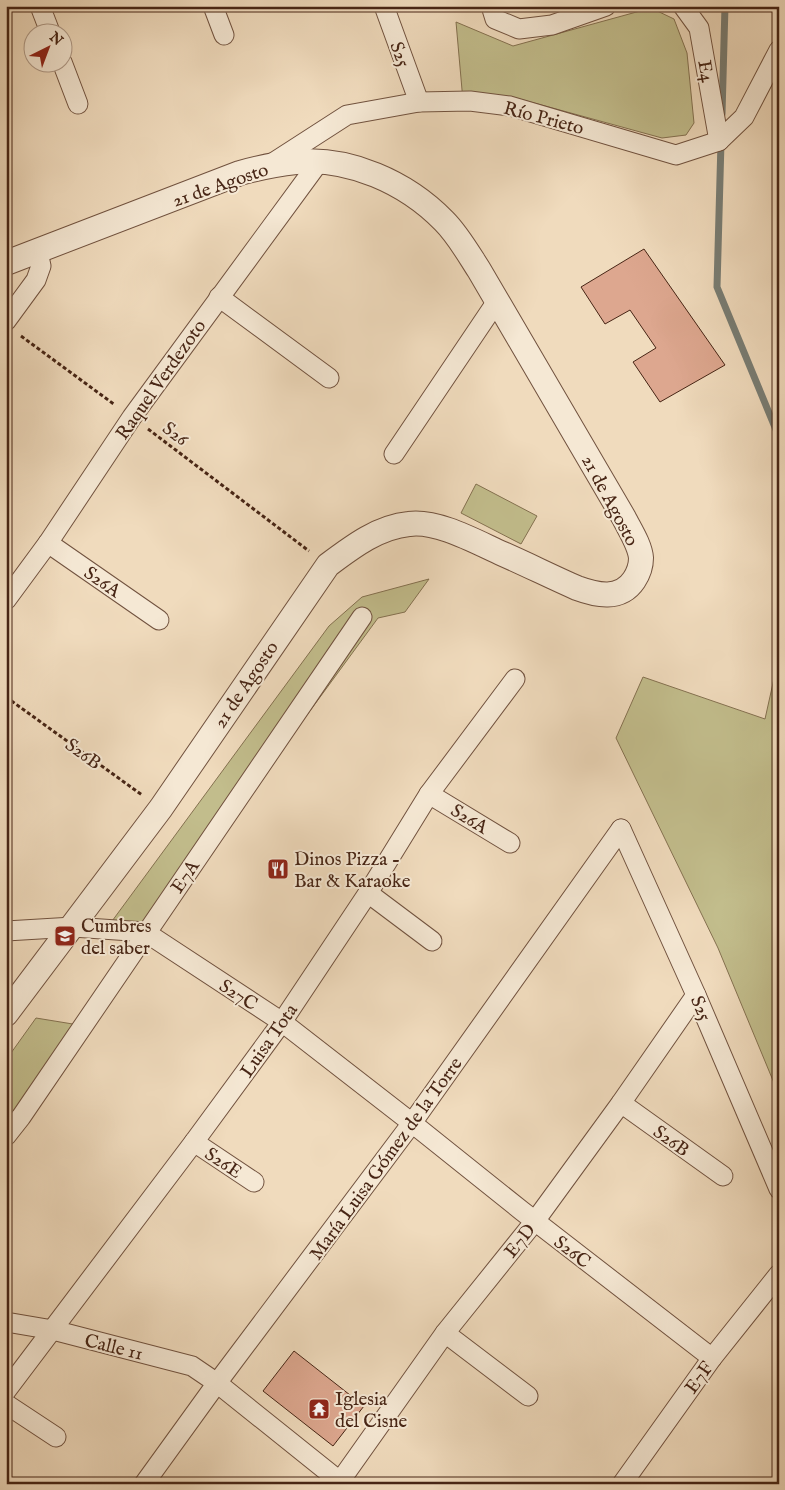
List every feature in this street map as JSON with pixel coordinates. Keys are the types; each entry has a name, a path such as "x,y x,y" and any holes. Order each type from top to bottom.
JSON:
{"street":[{"path":"40,6 46,22"},
{"path":"213,6 224,35"},
{"name":"S25","path":"384,6 419,102"},
{"path":"491,6 495,19 519,29 552,25 606,6"},
{"name":"E4","path":"683,6 699,28 719,141"},
{"name":"Río Prieto","path":"268,166 347,115 419,102 470,101 510,106 676,155 719,141 744,117 777,56"},
{"path":"66,72 78,104"},
{"name":"21 de Agosto","path":"6,263 240,173 296,162 342,164 370,172 426,204 445,222 461,243 624,518 638,546 641,558 640,567 631,584 614,594 592,594 469,538 434,526 411,523 392,527 372,535 349,549 328,565 161,808 6,1014"},
{"name":"Raquel Verdezoto","path":"6,600 48,543 132,417 318,162"},
{"path":"10,326 36,280 41,266 38,252"},
{"path":"219,297 329,378"},
{"path":"394,454 497,301"},
{"name":"S26A","path":"48,543 159,620"},
{"name":"E7A","path":"6,1136 21,1117 145,932 362,617"},
{"name":"Luisa Tota","path":"6,1391 282,1022 368,893 429,794 515,678"},
{"name":"S26A","path":"429,794 510,843"},
{"name":"S25","path":"621,829 696,994 779,1189"},
{"name":"María Luisa Gómez de la Torre","path":"144,1484 217,1382 412,1123 621,829"},
{"path":"368,893 432,941"},
{"name":"S27C","path":"6,931 73,927 145,932 282,1022 412,1123"},
{"name":"E7D","path":"341,1483 445,1333 535,1221 621,1104 696,994"},
{"name":"S26B","path":"621,1104 723,1176"},
{"name":"S26C","path":"412,1123 712,1358"},
{"name":"S26E","path":"194,1142 254,1182"},
{"name":"E7F","path":"622,1484 712,1358 779,1274"},
{"name":"Calle 11","path":"6,1322 53,1330 192,1366 217,1382 341,1483"},
{"path":"445,1333 528,1396"},
{"path":"6,1404 56,1437"}],"path":[{"name":"S26","path":"10,326 328,565"},
{"name":"S26B","path":"6,697 161,808"}],"shaded area":[{"path":"651,8 674,19 687,53 694,123 686,135 662,138 516,98 463,101 456,22 513,46"},
{"path":"476,484 537,516 521,544 461,513"},
{"path":"429,579 405,612 378,618 153,925 104,932 329,626 362,597"},
{"path":"779,656 779,1095 718,948 616,738 643,677 765,719"},
{"path":"36,1018 85,1026 6,1129 6,1060"}],"building":[{"path":"644,249 725,365 660,402 633,362 656,348 630,310 605,324 581,287"},
{"path":"294,1351 364,1406 333,1446 263,1391"}],"waterway":[{"path":"722,114 725,6"},
{"path":"721,142 717,287 779,437"}],"place":[{"name":"Dinos Pizza - Bar & Karaoke","path":"278,869"},
{"name":"Cumbres del saber","path":"65,936"},
{"name":"Iglesia del Cisne","path":"319,1409"}]}
